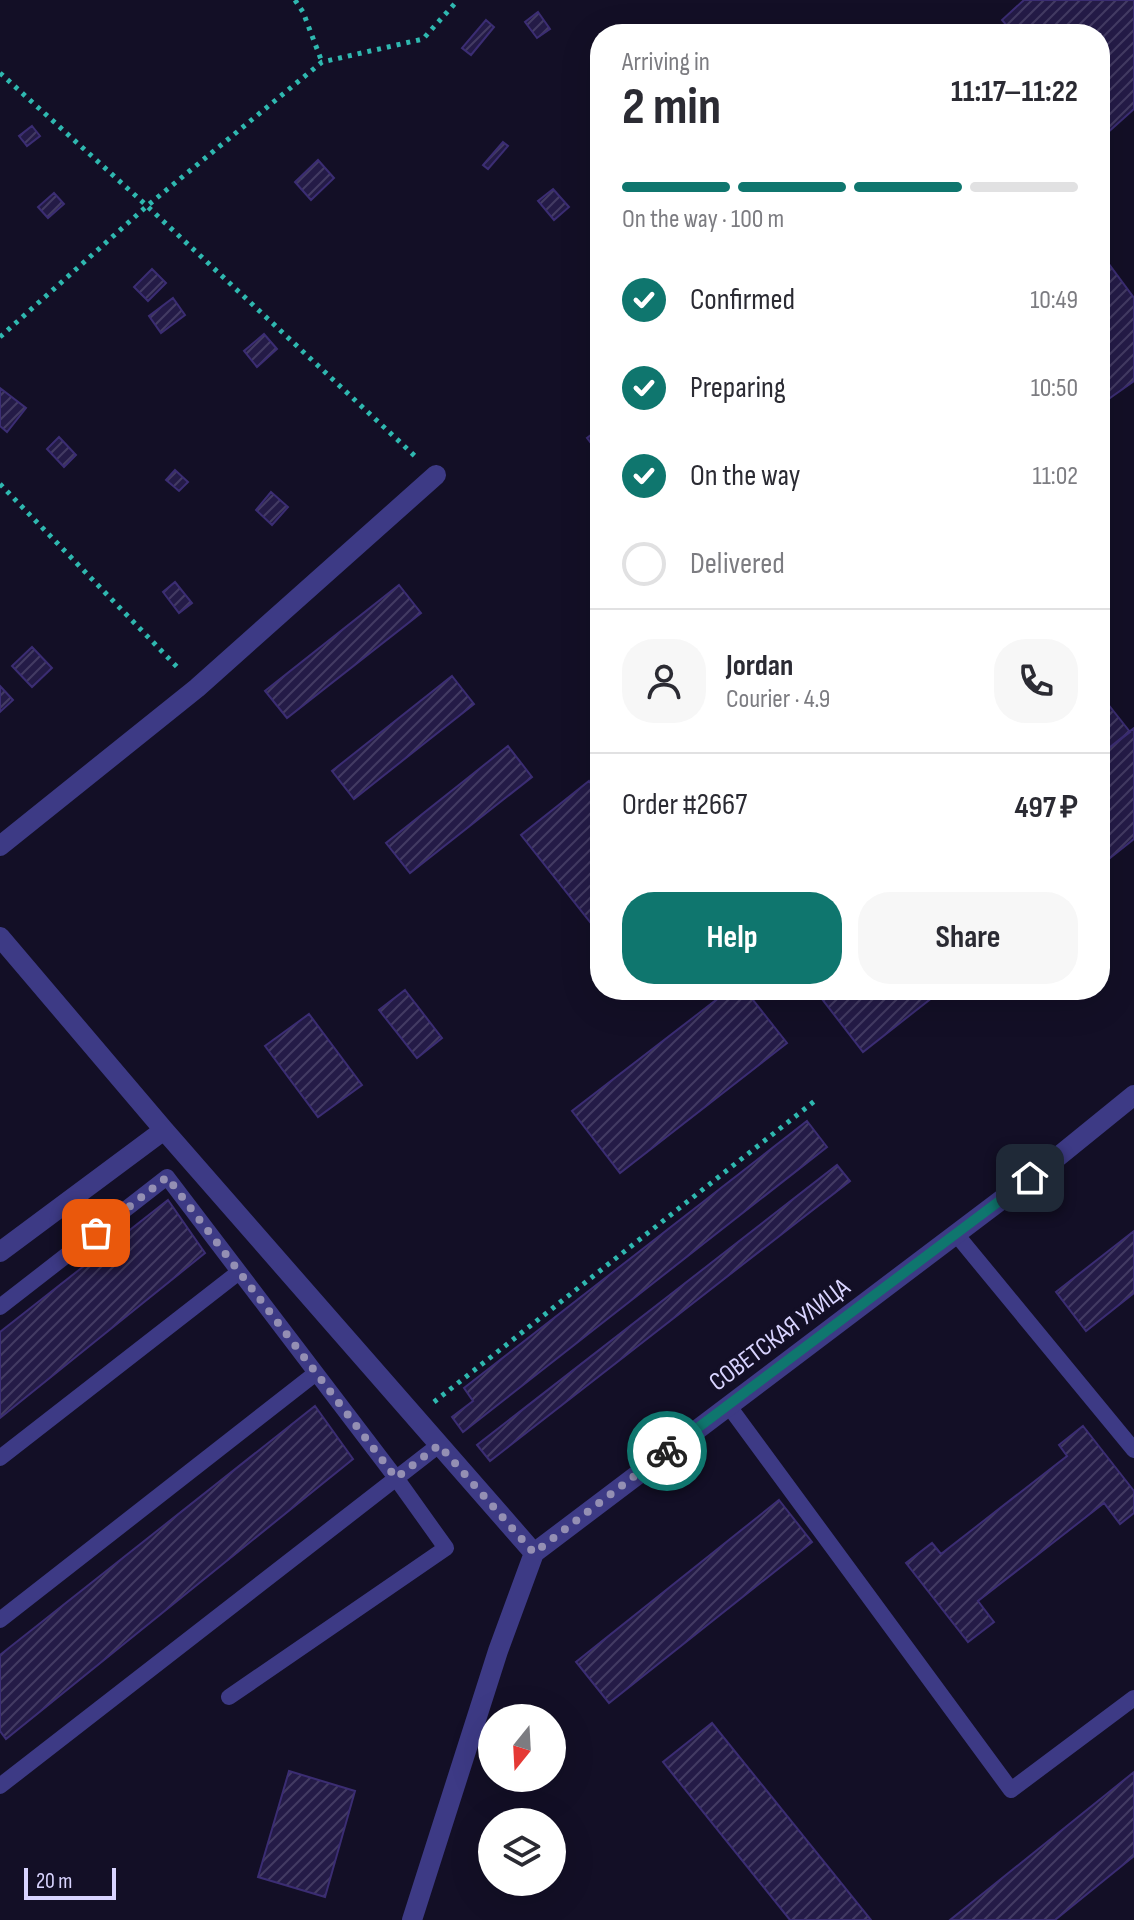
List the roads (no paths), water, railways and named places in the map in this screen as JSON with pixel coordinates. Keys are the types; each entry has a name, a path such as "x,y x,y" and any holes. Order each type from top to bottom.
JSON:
{"street":[{"path":"0,846 197,688 436,475"},
{"path":"0,937 164,1130 534,1553 498,1651 412,1920"},
{"name":"СОВЕТСКАЯ УЛИЦА","path":"534,1553 956,1234 1134,1095"},
{"path":"0,1252 164,1130"}],"lane":[{"path":"0,1307 167,1177 446,1548 229,1697"},
{"path":"956,1234 1134,1450"},
{"path":"0,1458 239,1272"},
{"path":"0,1620 316,1373"},
{"path":"728,1405 1011,1790 1134,1698"},
{"path":"0,1786 439,1445"}]}
